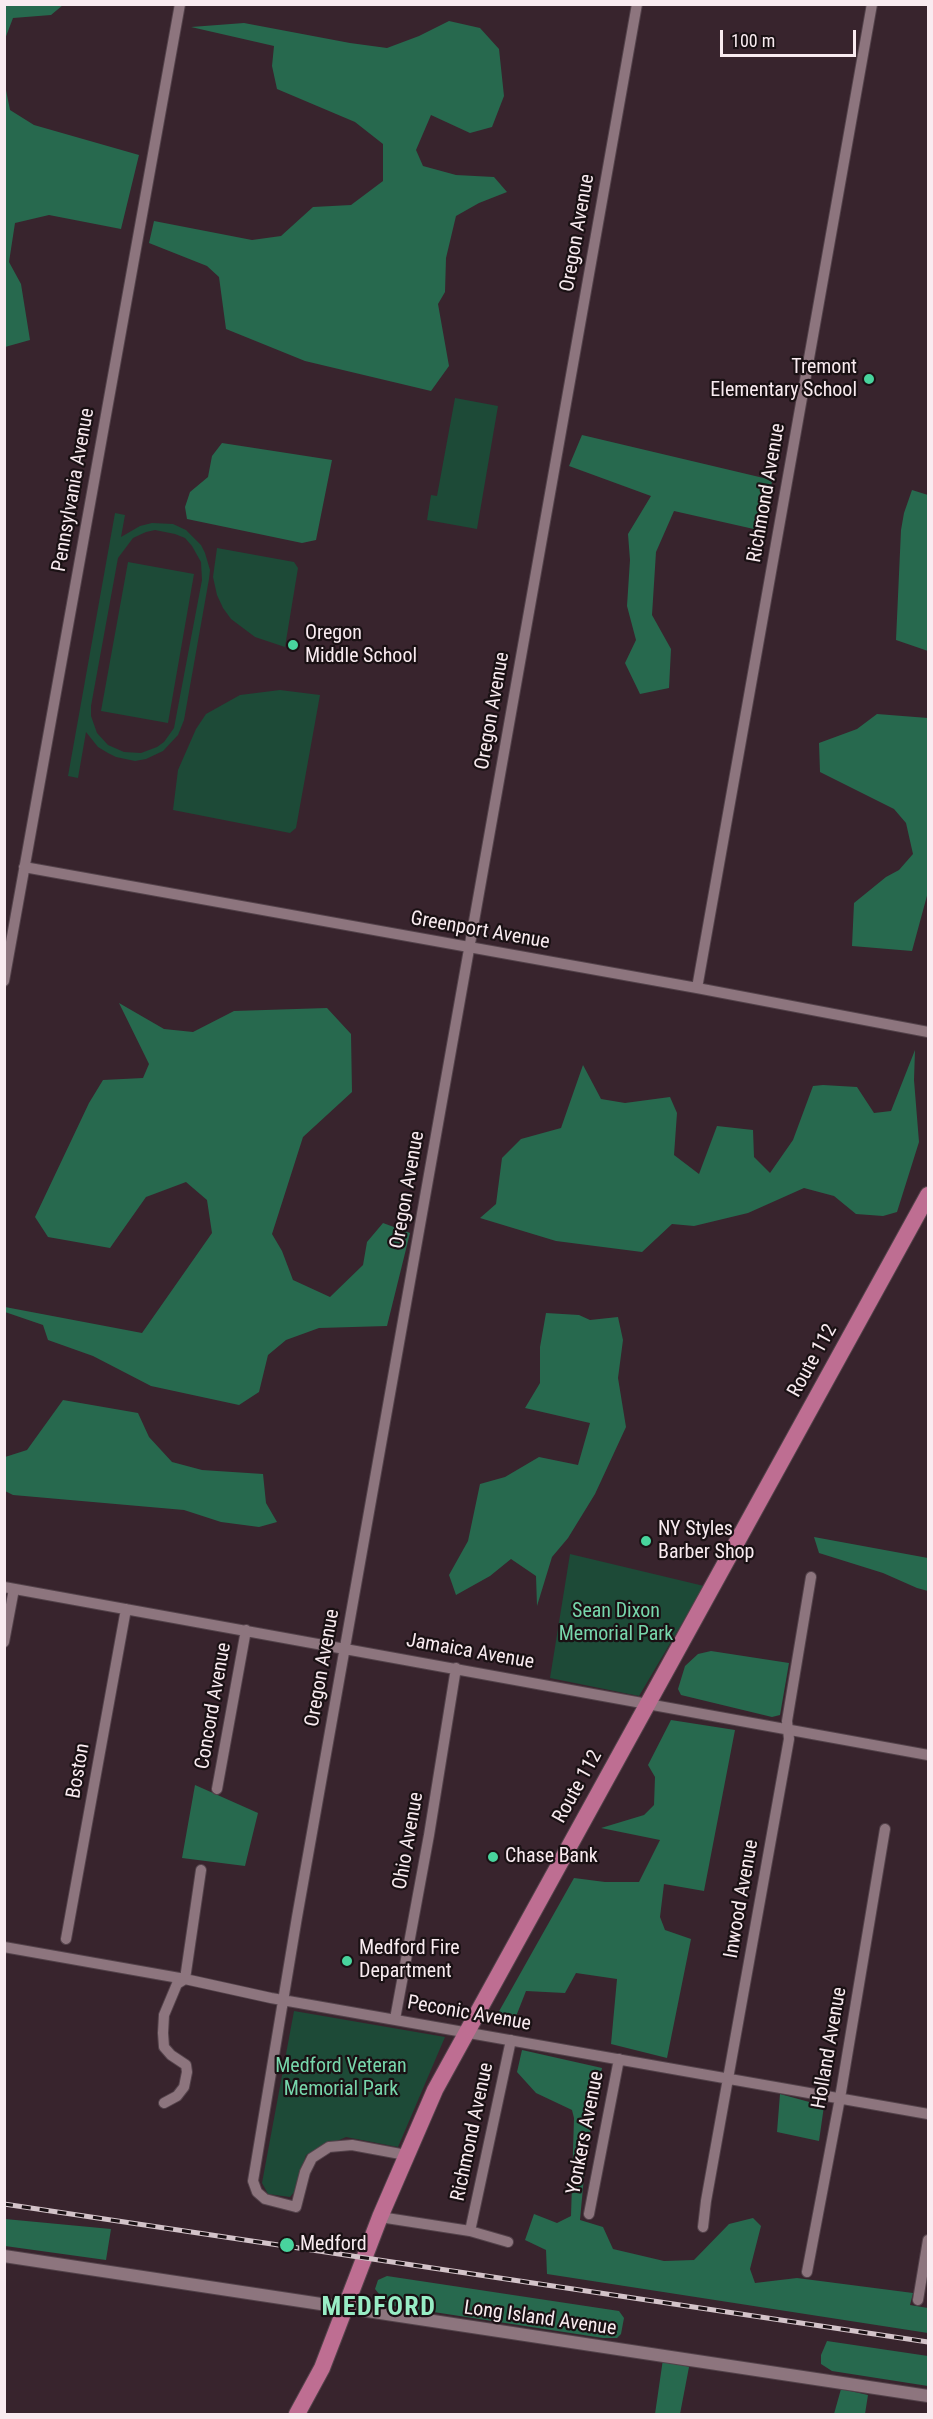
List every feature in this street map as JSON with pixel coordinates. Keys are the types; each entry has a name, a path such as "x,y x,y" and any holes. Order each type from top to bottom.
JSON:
{"main road":[{"name":"Route 112","path":"297,2415 314,2386 427,2104 928,1195"}],"street":[{"name":"Pennsylvania Avenue","path":"4,981 180,4"},
{"name":"Oregon Avenue","path":"406,2155 352,2145 329,2147 312,2158 305,2172 296,2207 265,2199 257,2192 253,2181 345,1648 637,4"},
{"name":"Richmond Avenue","path":"697,988 872,4"},
{"name":"Greenport Avenue","path":"24,867 697,988 928,1032"},
{"name":"Inwood Avenue","path":"703,2227 789,1739 787,1721 811,1577"},
{"name":"Jamaica Avenue","path":"9,1588 928,1755"},
{"path":"4,1642 9,1588"},
{"name":"Boston","path":"66,1939 126,1609"},
{"name":"Concord Avenue","path":"218,1789 246,1630"},
{"name":"Ohio Avenue","path":"395,2019 429,1835 456,1668"},
{"name":"Holland Avenue","path":"807,2272 840,2098 885,1830"},
{"path":"164,2103 177,2096 184,2087 187,2072 186,2065 164,2047 164,2015 177,1984 185,1979 201,1870"},
{"name":"Peconic Avenue","path":"4,1947 466,2033 928,2114"},
{"name":"Richmond Avenue","path":"470,2231 511,2040"},
{"name":"Yonkers Avenue","path":"589,2214 619,2059"},
{"path":"380,2217 470,2231 508,2242"},
{"path":"918,2300 928,2240"},
{"name":"Long Island Avenue","path":"4,2256 928,2396"}],"green space":[{"path":"5,4 63,5 51,15 13,18 5,39"},
{"path":"449,21 480,28 499,49 504,96 492,127 470,133 431,115 416,150 423,166 456,175 494,177 507,192 479,203 456,216 446,258 445,292 438,304 449,366 431,391 305,361 226,329 219,277 207,266 149,243 154,221 252,240 281,236 313,207 351,205 383,181 383,144 355,122 277,89 272,66 274,46 191,27 244,23 387,48"},
{"path":"4,80 10,110 34,125 139,155 121,229 49,215 15,223 9,262 21,284 30,340 5,347"},
{"path":"455,398 498,406 477,529 427,520 431,495 437,496"},
{"path":"582,435 772,480 767,532 674,511 656,552 652,615 671,649 669,688 640,694 625,663 636,640 627,606 630,560 628,534 651,496 569,466"},
{"path":"222,443 332,460 316,540 302,543 187,519 185,507 190,492 208,477 212,456"},
{"path":"912,490 928,495 928,651 896,640 901,530"},
{"path":"115,513 125,515 121,537 140,526 152,523 173,524 186,530 201,545 210,570 184,720 178,735 163,751 146,759 135,761 108,753 98,747 86,732 78,778 68,776","holes":["155,530 185,538 192,546 201,562 202,580 174,728 164,742 157,747 141,753 124,752 108,745 97,733 91,716 118,558 133,538 146,532"]},
{"path":"217,548 294,562 298,568 285,647 255,637 231,619 223,608 213,577"},
{"path":"128,562 194,574 168,723 101,711"},
{"path":"280,690 320,695 296,828 290,833 173,810 178,770 196,729 206,714 240,695"},
{"path":"877,714 928,718 928,892 912,951 852,946 854,903 886,877 899,870 913,854 906,823 894,809 820,772 819,743 857,729"},
{"path":"119,1003 164,1029 193,1032 234,1011 327,1008 351,1034 352,1092 303,1137 272,1234 282,1251 293,1280 330,1297 363,1265 367,1242 383,1223 410,1233 387,1326 319,1328 286,1340 268,1355 259,1392 239,1405 151,1386 93,1356 48,1340 43,1325 5,1312 5,1307 142,1333 212,1233 207,1200 186,1182 146,1197 110,1248 48,1237 35,1217 89,1103 103,1080 143,1078 149,1064"},
{"path":"915,1050 914,1080 919,1142 897,1212 883,1216 856,1214 834,1196 804,1188 748,1213 694,1226 672,1224 642,1252 556,1241 480,1218 496,1204 502,1158 521,1139 561,1128 583,1065 601,1099 625,1103 670,1097 677,1113 674,1155 699,1174 717,1126 753,1130 754,1157 770,1173 793,1140 813,1086 857,1087 874,1113 891,1111"},
{"path":"546,1313 579,1315 590,1320 618,1317 623,1340 618,1378 626,1427 595,1494 568,1538 552,1557 537,1606 536,1576 511,1559 490,1576 456,1595 449,1575 468,1541 480,1484 505,1477 539,1457 578,1465 590,1423 525,1408 540,1383 540,1347"},
{"path":"63,1400 138,1413 149,1437 172,1462 202,1470 263,1474 266,1503 277,1522 259,1527 221,1522 184,1510 13,1495 5,1491 5,1457 27,1450"},
{"path":"814,1537 928,1558 928,1591 883,1573 819,1553"},
{"name":"Sean Dixon Memorial Park","path":"570,1554 704,1586 639,1696 550,1678"},
{"path":"711,1651 789,1663 780,1715 772,1717 681,1695 678,1689 685,1666 698,1654"},
{"path":"671,1720 735,1730 704,1891 664,1884 660,1917 665,1930 691,1939 667,2058 611,2044 617,1979 576,1973 565,1993 526,1991 513,2024 493,2022 574,1878 605,1882 639,1882 660,1840 601,1828 644,1815 654,1805 655,1777 648,1765"},
{"path":"195,1785 258,1813 245,1866 182,1858"},
{"name":"Medford Veteran Memorial Park","path":"294,2011 445,2037 398,2147 346,2137 306,2155 296,2190 290,2197 268,2194 262,2183"},
{"path":"522,2050 602,2068 586,2155 580,2220 603,2227 613,2249 664,2261 694,2260 729,2224 753,2218 761,2226 750,2269 755,2283 797,2278 913,2293 910,2305 928,2308 928,2333 547,2274 546,2250 525,2240 534,2214 557,2223 571,2216 574,2118 572,2110 536,2093 517,2072"},
{"path":"780,2094 824,2106 819,2141 777,2132"},
{"path":"5,2219 111,2229 106,2260 5,2246"},
{"path":"387,2276 619,2311 624,2318 621,2334 617,2338 603,2338 388,2305 375,2289 378,2280"},
{"path":"827,2341 928,2356 928,2386 832,2371 821,2364 821,2355"},
{"path":"663,2359 689,2367 680,2414 655,2414"},
{"path":"841,2389 868,2395 865,2414 834,2414"}],"railway":[{"path":"4,2204 928,2342"}],"place":[{"name":"Tremont Elementary School","path":"869,379"},
{"name":"Oregon Middle School","path":"293,645"},
{"name":"NY Styles Barber Shop","path":"646,1541"},
{"name":"Chase Bank","path":"493,1857"},
{"name":"Medford Fire Department","path":"347,1961"},
{"name":"Medford","path":"287,2245"}],"district":[{"name":"MEDFORD","path":"379,2308"}]}
